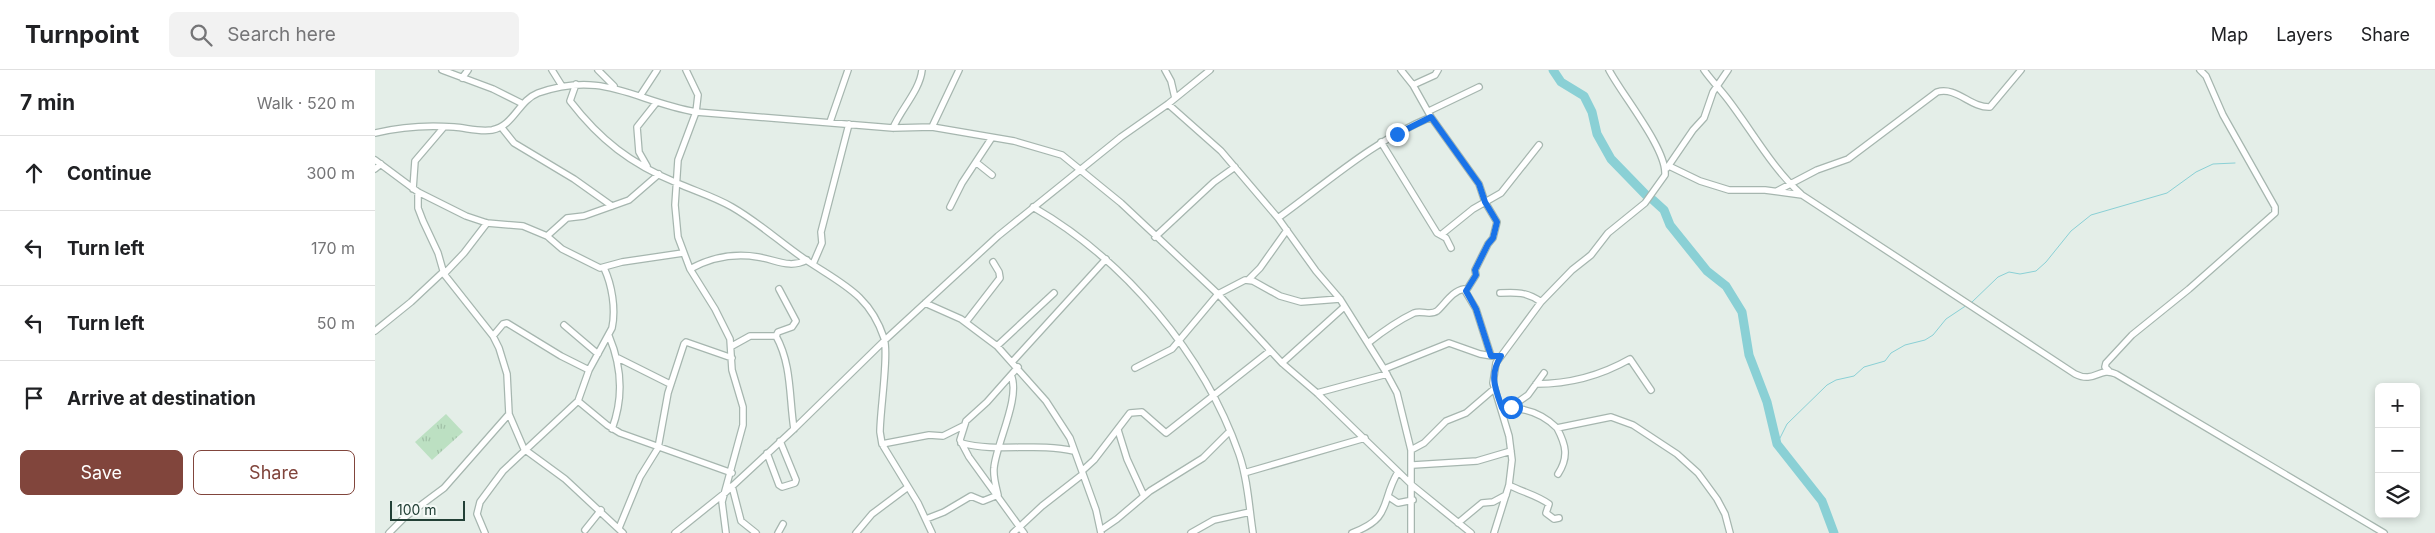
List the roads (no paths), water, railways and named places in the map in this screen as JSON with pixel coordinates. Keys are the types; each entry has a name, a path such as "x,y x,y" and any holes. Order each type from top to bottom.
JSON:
{"street":[{"path":"442,70 493,89 523,104"},
{"path":"462,78 468,70"},
{"path":"552,70 562,86"},
{"path":"597,70 615,87"},
{"path":"640,96 657,70"},
{"path":"686,70 699,95 696,112 681,147 676,183 677,228 683,253 690,269 715,309 732,346 732,358 744,416 732,473 722,506 726,533"},
{"path":"830,122 848,70"},
{"path":"893,128 900,111 920,82 922,70"},
{"path":"932,128 959,70"},
{"path":"1165,70 1171,81 1175,98"},
{"path":"675,533 732,486 780,442 975,256 1033,207 1146,118 1168,104 1209,70"},
{"path":"1401,70 1479,184 1485,202 1497,222 1495,234 1466,291"},
{"path":"1413,85 1435,75 1438,70"},
{"path":"1609,70 1667,168 1729,190 1777,191 1803,195"},
{"path":"1705,70 1791,185 1803,195 2075,374 2088,378 2109,372"},
{"path":"1494,533 1512,470 1511,451 1502,408 1495,389 1494,371 1501,356 1541,302 1572,270 1591,255 1608,234 1645,203 1663,180 1667,168 1693,130 1707,114 1712,96 1728,70"},
{"path":"1777,191 1817,170 1848,158 1937,92 1947,91 1981,106 1990,107 2021,70"},
{"path":"2200,70 2206,76 2223,115 2275,207 2275,213 2204,274 2189,290 2132,335 2106,363 2105,367 2109,372 2384,533"},
{"path":"375,133 397,128 444,127 483,131 502,128 523,104 536,94 562,86 588,83 615,87 656,103 696,112 893,128 932,128 991,138 1062,155 1081,169 1218,294 1282,363 1365,438 1413,486 1471,533"},
{"path":"576,84 569,99 583,118 621,154 676,183 731,206 857,293 874,315 885,340 880,422 882,444 926,519 932,533"},
{"path":"1278,218 1350,163 1381,142 1479,87"},
{"path":"649,169 639,152 636,134 640,121 656,103"},
{"path":"1168,104 1201,131 1235,167 1278,218 1316,271 1340,299 1397,393 1413,465 1411,533"},
{"path":"690,269 704,262 731,256 757,257 792,266 810,262 822,242 821,232 849,124"},
{"path":"444,127 415,161 415,191 418,208 427,232 439,253 443,273 493,336 499,348 507,374 509,414 524,449 565,479 621,530 640,477 658,448 670,384 686,342 732,358"},
{"path":"502,128 514,143 574,179 612,206"},
{"path":"950,207 962,183 977,163 991,138"},
{"path":"1381,142 1437,233 1442,234 1446,238 1451,248"},
{"path":"1442,234 1485,202 1501,193 1539,145"},
{"path":"375,160 415,191 466,216 487,223 517,224 547,236 562,249 597,267 604,268 622,262 683,253"},
{"path":"977,163 992,176"},
{"path":"375,169 381,164"},
{"path":"1155,237 1214,182 1235,167"},
{"path":"547,236 567,218 584,216 636,195 659,174"},
{"path":"1033,207 1082,239 1106,259 1132,284 1180,342 1213,397 1230,431 1244,473 1253,533"},
{"path":"375,331 411,302 464,253 487,223"},
{"path":"1135,368 1167,353 1180,342 1218,294 1248,280 1260,268 1287,230"},
{"path":"1013,362 1106,259"},
{"path":"966,322 999,278 999,272 993,262"},
{"path":"485,533 477,514 480,502 503,471 524,449 578,401 589,370 609,336 612,328 613,314 610,283 604,268"},
{"path":"1248,280 1280,296 1301,302 1340,299"},
{"path":"776,336 778,332 792,327 796,322 779,288"},
{"path":"1368,343 1416,312 1432,313 1460,289 1466,291 1476,309 1491,356"},
{"path":"1500,293 1517,291 1533,296 1541,302"},
{"path":"997,346 1054,293"},
{"path":"925,303 966,322 997,346 1018,367 1063,425 1082,473 1101,532 1144,496 1203,458 1230,431"},
{"path":"1282,363 1344,307"},
{"path":"493,336 503,324 507,323 561,356 589,370"},
{"path":"564,325 597,354"},
{"path":"609,336 618,358 620,397 619,410 612,429"},
{"path":"732,346 750,336 776,336"},
{"path":"776,336 784,350 790,375 789,396 794,429"},
{"path":"1317,393 1385,372 1449,343 1491,356 1501,356"},
{"path":"1013,533 1022,530 1042,506 1082,473 1130,413 1140,411 1166,433 1270,351"},
{"path":"618,358 670,384"},
{"path":"1536,384 1556,384 1605,373 1630,359 1651,390"},
{"path":"882,444 929,435 943,436 963,426 1018,367"},
{"path":"1511,407 1528,395 1544,373"},
{"path":"998,495 994,468 1006,416 1013,400 1013,380 1011,375"},
{"path":"1411,450 1424,443 1447,421 1466,412 1495,389"},
{"path":"578,401 612,429 658,448 712,464 732,473"},
{"path":"1502,408 1511,407 1540,414 1557,428 1566,443 1565,464 1559,474"},
{"path":"389,533 444,488 509,414"},
{"path":"1557,428 1611,417 1633,425 1677,454 1698,473 1717,499 1725,514 1729,533"},
{"path":"963,426 961,443 1022,530"},
{"path":"1118,430 1127,459 1144,496"},
{"path":"1244,473 1365,438"},
{"path":"767,454 779,485 782,487 795,483 796,480 789,460 780,442"},
{"path":"961,443 977,447 1045,446 1074,451"},
{"path":"1413,465 1477,461 1511,451"},
{"path":"1352,533 1378,519 1389,498 1392,481 1398,472"},
{"path":"1509,485 1543,500 1549,504 1546,514 1554,519 1559,518"},
{"path":"732,486 741,521 756,533"},
{"path":"856,533 872,514 908,487"},
{"path":"926,519 951,508 971,496 983,501 998,495"},
{"path":"1458,522 1469,516 1482,503 1493,502 1506,495"},
{"path":"1389,498 1398,503 1413,500"},
{"path":"585,530 601,510"},
{"path":"1191,532 1214,520 1250,512"},
{"path":"778,533 783,524"}],"waterway":[{"path":"1553,70 1561,82 1584,96 1592,112 1597,134 1611,159 1646,195"},
{"path":"1971,303 1998,277 2009,272 2020,274 2036,271 2046,262 2071,231 2091,215 2167,193 2196,172 2213,164 2235,163"},
{"path":"1653,200 1664,210 1670,225 1707,271 1726,286 1742,312 1749,355 1767,402 1777,444 1822,501 1834,533"},
{"path":"1777,444 1787,424 1827,385 1836,380 1854,376 1864,367 1885,361 1891,353 1905,345 1925,340 1933,335 1946,319 1967,305"}]}
